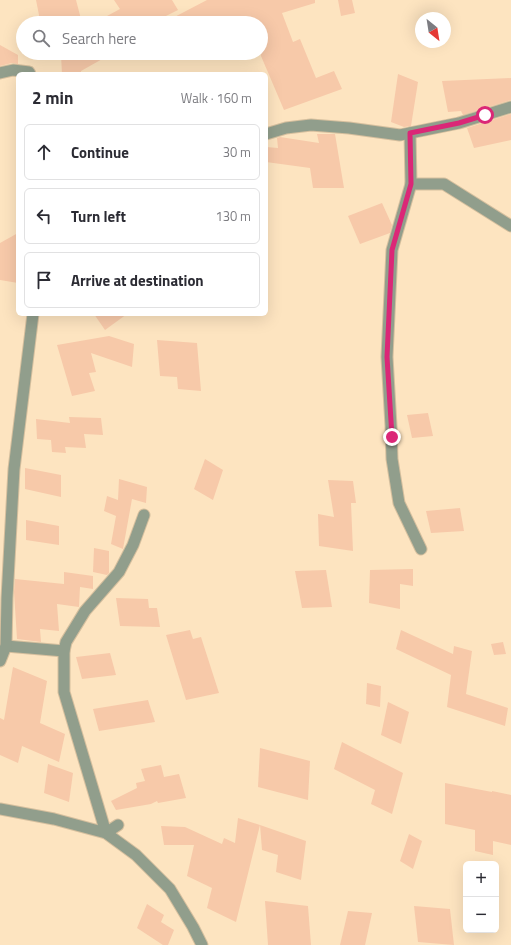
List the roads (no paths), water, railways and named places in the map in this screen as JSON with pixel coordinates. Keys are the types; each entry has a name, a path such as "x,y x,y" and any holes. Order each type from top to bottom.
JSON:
{"street":[{"path":"0,73 13,70 29,72"},
{"path":"268,133 286,128 311,125 349,128 400,135 459,123 511,107"},
{"path":"410,133 411,184 392,250 387,357 392,459 399,503 420,549"},
{"path":"411,184 444,184 511,226"},
{"path":"0,660 6,646 14,469 33,316"},
{"path":"106,833 64,692 64,651 66,642 86,611 119,572 133,545 144,515"},
{"path":"6,646 64,651"},
{"path":"0,809 54,819 106,833 136,855 170,889 202,945"},
{"path":"106,833 118,825"}]}
